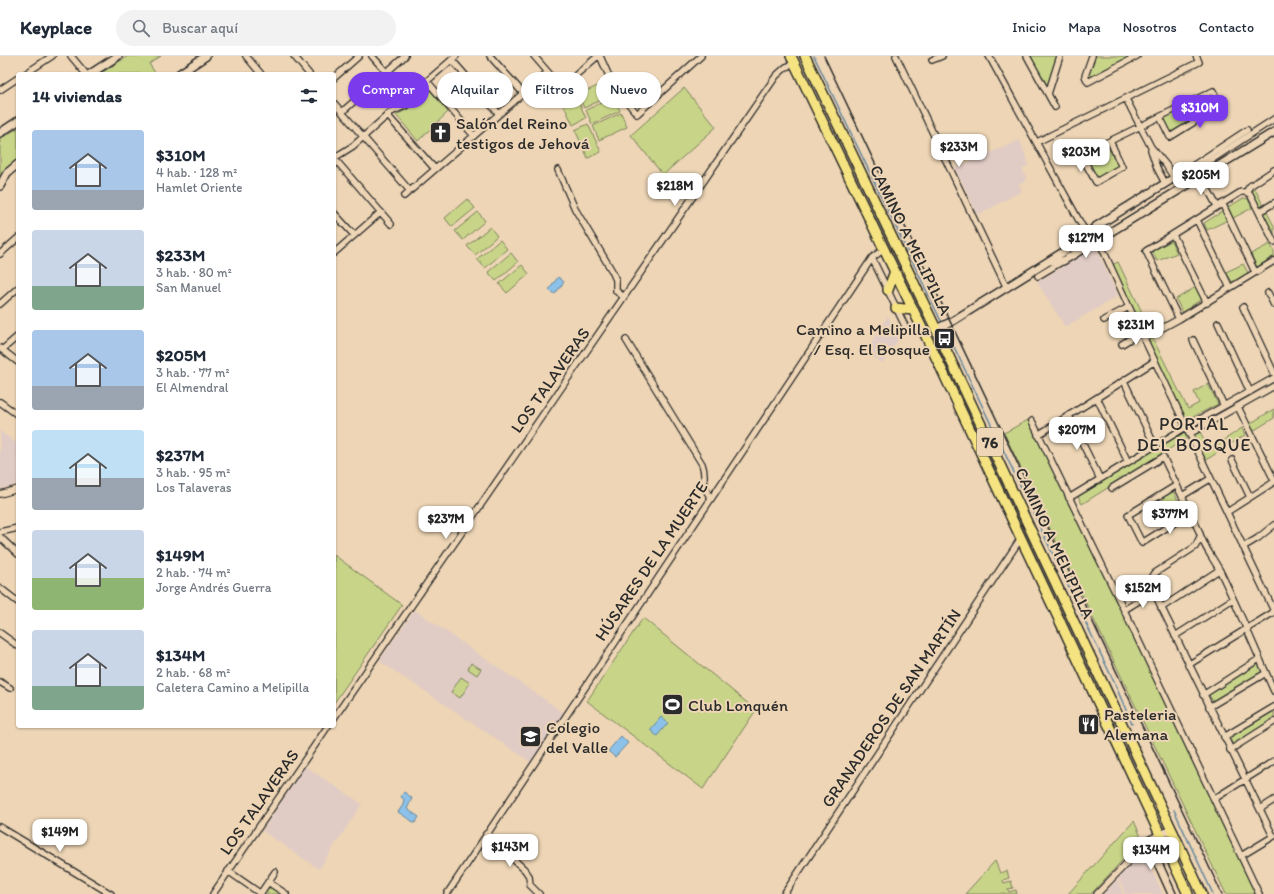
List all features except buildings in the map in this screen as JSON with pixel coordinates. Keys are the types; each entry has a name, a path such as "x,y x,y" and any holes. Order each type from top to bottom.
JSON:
{"main road":[{"path":"793,60 805,58"},
{"name":"CAMINO A MELIPILLA","path":"805,58 942,327 1171,830 1202,894"},
{"name":"CAMINO A MELIPILLA","path":"793,60 895,271 1188,894"},
{"path":"888,290 895,271"},
{"path":"896,308 913,310"}],"street":[{"path":"28,72 52,56"},
{"path":"71,56 84,72"},
{"path":"93,72 118,56"},
{"path":"182,72 206,56"},
{"path":"246,56 259,72"},
{"path":"294,56 307,72"},
{"path":"336,76 360,56"},
{"path":"372,56 385,72"},
{"path":"387,72 405,56"},
{"path":"490,56 521,91"},
{"path":"534,56 548,72"},
{"path":"580,72 599,56 612,82 637,114 701,56"},
{"path":"896,56 1007,288"},
{"path":"932,60 942,56"},
{"path":"989,56 1088,234 1099,241"},
{"path":"1027,56 1055,107"},
{"path":"1048,94 1060,56"},
{"path":"1092,56 1085,76 1088,82 1137,56"},
{"path":"429,79 454,58 499,114"},
{"path":"1037,142 1126,99 1197,59"},
{"name":"LOS TALAVERAS","path":"336,715 776,76 793,60"},
{"path":"1,88 16,79"},
{"path":"429,83 474,136"},
{"path":"1110,141 1122,167 1096,182 1081,155 1213,91 1220,106 1170,137 1160,117"},
{"path":"404,196 521,95"},
{"path":"1126,99 1151,147 1166,165 1174,178"},
{"path":"336,105 410,191"},
{"path":"342,112 348,107"},
{"path":"336,157 350,149 387,115 400,108"},
{"path":"387,115 435,170"},
{"path":"1174,178 1179,179 1193,172 1274,120"},
{"path":"0,133 16,123"},
{"path":"942,327 1007,288 1084,238 1095,227 1247,130"},
{"path":"1038,276 1099,241 1274,132"},
{"path":"1151,147 1155,163 1165,183"},
{"path":"336,160 391,224"},
{"path":"0,186 7,173 16,166"},
{"path":"558,170 575,209 612,271 616,280 616,291 624,296"},
{"path":"1246,192 1250,186 1274,170"},
{"path":"1193,172 1201,177 1220,206 1255,272"},
{"path":"1179,319 1146,251 1241,192 1250,194 1272,233 1274,242"},
{"path":"1259,212 1274,203"},
{"path":"336,251 381,212"},
{"path":"336,215 354,235"},
{"path":"1196,220 1230,288"},
{"path":"1095,227 1099,241 1142,335 1274,612 1188,665"},
{"path":"1173,235 1207,303"},
{"path":"0,254 16,240"},
{"name":"HÚSARES DE LA MUERTE","path":"447,894 872,258 884,249"},
{"path":"872,258 906,328"},
{"path":"1048,261 1063,261"},
{"path":"1122,344 1179,319 1274,261"},
{"path":"0,304 16,290"},
{"path":"1268,293 1274,305"},
{"path":"1104,320 1129,307"},
{"path":"1243,307 1274,373"},
{"path":"1218,323 1250,392"},
{"path":"16,338 1,349 16,360"},
{"path":"626,340 702,464 705,470 704,487 711,498"},
{"path":"1193,340 1224,406"},
{"path":"1038,435 1155,362"},
{"path":"1069,498 1186,427 1274,378"},
{"path":"1124,381 1155,446"},
{"path":"1189,434 1274,386"},
{"path":"1097,398 1128,462"},
{"path":"0,402 16,414"},
{"path":"1227,512 1274,481 1238,406"},
{"path":"1069,416 1100,479"},
{"path":"1032,421 1260,894"},
{"path":"1112,488 1163,457 1199,531 1200,537 1219,570 1233,599 1274,691"},
{"path":"1232,460 1250,497"},
{"path":"1182,496 1210,479"},
{"path":"1177,485 1128,515 1142,543 1190,513"},
{"path":"0,494 16,490"},
{"path":"1243,546 1258,538 1274,524"},
{"path":"0,532 16,528"},
{"path":"0,537 16,552"},
{"path":"1200,537 1195,547 1155,573 1150,583 1188,665 1273,836 1241,856"},
{"name":"GRANADEROS DE SAN MARTÍN","path":"784,894 1021,538"},
{"path":"1161,608 1219,570"},
{"path":"0,588 16,600"},
{"path":"1124,610 1153,592"},
{"path":"1175,636 1233,599"},
{"path":"0,633 16,645"},
{"path":"1203,695 1259,659"},
{"path":"1209,707 1266,673"},
{"path":"0,682 10,688"},
{"path":"1224,737 1274,707"},
{"path":"1230,750 1274,722"},
{"name":"LOS TALAVERAS","path":"213,894 327,728"},
{"path":"1214,799 1274,760"},
{"path":"1260,809 1274,800"},
{"path":"0,827 111,894"},
{"path":"1097,894 1148,841 1171,830"},
{"path":"486,834 525,870 529,876 530,886 539,894"},
{"path":"1148,841 1172,894"},
{"path":"228,871 260,894 275,872"},
{"path":"268,882 286,894"}],"shaded area":[{"path":"1020,140 1029,165 1022,168 1027,180 1019,184 1022,191 978,215 955,168"},
{"path":"1093,249 1097,250 1118,296 1065,327 1037,282"},
{"path":"888,316 900,337 883,363 865,352"},
{"path":"0,431 16,443 16,484 13,486 0,489"},
{"path":"415,610 564,713 531,762 379,661"},
{"path":"305,766 362,804 319,869 262,831"},
{"path":"1142,850 1163,894 1125,894 1118,877"},
{"path":"1118,879 1123,894 1103,894"}],"green space":[{"path":"128,56 161,56 149,64 155,72 103,72"},
{"path":"1030,56 1058,56 1047,89"},
{"path":"1094,56 1132,56 1087,78"},
{"path":"596,87 596,102 588,106 588,90"},
{"path":"684,88 716,127 663,175 631,135"},
{"path":"429,89 437,99 437,108 445,108 448,112 418,141 396,115 410,108 429,108"},
{"path":"1212,95 1217,105 1170,133 1163,118"},
{"path":"596,105 596,108 619,108 620,111 592,124 586,110"},
{"path":"565,108 581,108 586,118 573,125"},
{"path":"621,113 627,127 599,140 593,126"},
{"path":"588,124 601,152 588,158 575,130"},
{"path":"16,129 16,164 0,181 0,139"},
{"path":"1107,145 1119,167 1097,179 1085,157"},
{"path":"1255,189 1274,226 1274,234 1252,191"},
{"path":"1244,198 1248,199 1252,208 1233,218 1228,207"},
{"path":"467,199 475,208 452,227 445,218"},
{"path":"1223,211 1228,220 1207,230 1204,223"},
{"path":"478,212 485,221 463,240 455,231"},
{"path":"490,227 497,236 475,255 467,246"},
{"path":"500,240 507,249 485,268 477,259"},
{"path":"1171,241 1177,253 1157,261 1152,251"},
{"path":"1270,244 1274,251 1274,256 1257,267 1251,254"},
{"path":"511,253 518,262 496,281 488,272"},
{"path":"1118,262 1150,329 1143,332 1112,265"},
{"path":"1243,264 1248,273 1233,283 1226,272"},
{"path":"522,265 529,274 507,293 499,284"},
{"path":"1196,287 1202,299 1182,312 1176,299"},
{"path":"1152,337 1188,409 1199,403 1194,392 1208,384 1218,404 1187,420 1147,341"},
{"path":"1274,409 1274,418 1253,431 1248,425"},
{"path":"1028,420 1124,615 1257,894 1226,894 1004,433"},
{"path":"1242,428 1245,435 1206,460 1195,439 1195,435 1200,432 1209,450"},
{"path":"1184,432 1187,438 1082,504 1078,496"},
{"path":"1173,491 1184,512 1173,518 1162,497"},
{"path":"336,556 402,605 336,700"},
{"name":"Club Lonquén","path":"643,618 756,710 703,789 587,701"},
{"path":"471,663 481,669 477,675 468,669"},
{"path":"1260,663 1264,671 1213,701 1209,695"},
{"path":"461,677 470,683 460,698 451,692"},
{"path":"1274,710 1274,719 1233,745 1229,737"},
{"path":"1134,821 1142,839 1091,894 1068,894"},
{"path":"995,861 1000,873 1007,871 1009,878 1003,880 1004,883 1011,881 1013,888 1008,889 1009,892 1016,890 1017,894 965,894"},
{"path":"268,888 272,888 281,894 264,894"}],"water":[{"path":"558,277 564,282 555,294 549,290"},
{"path":"661,717 668,723 657,736 650,730"},
{"path":"621,736 628,743 615,757 608,751"},
{"path":"404,792 412,798 407,809 419,817 415,823 398,812 403,805 404,799 401,797"}],"waterway":[{"path":"814,56 942,323"},
{"path":"945,328 1114,682 1132,724"},
{"path":"1174,810 1213,894"}],"railway":[{"path":"824,56 1222,894"}],"place":[{"name":"Salón del Reino testigos de Jehová","path":"441,133"},
{"name":"Camino a Melipilla / Esq. El Bosque","path":"945,339"},
{"name":"Club Lonquén","path":"672,705"},
{"name":"Pasteleria Alemana","path":"1088,724"},
{"name":"Colegio del Valle","path":"530,737"}],"district":[{"name":"PORTAL DEL BOSQUE","path":"1194,434"}]}
